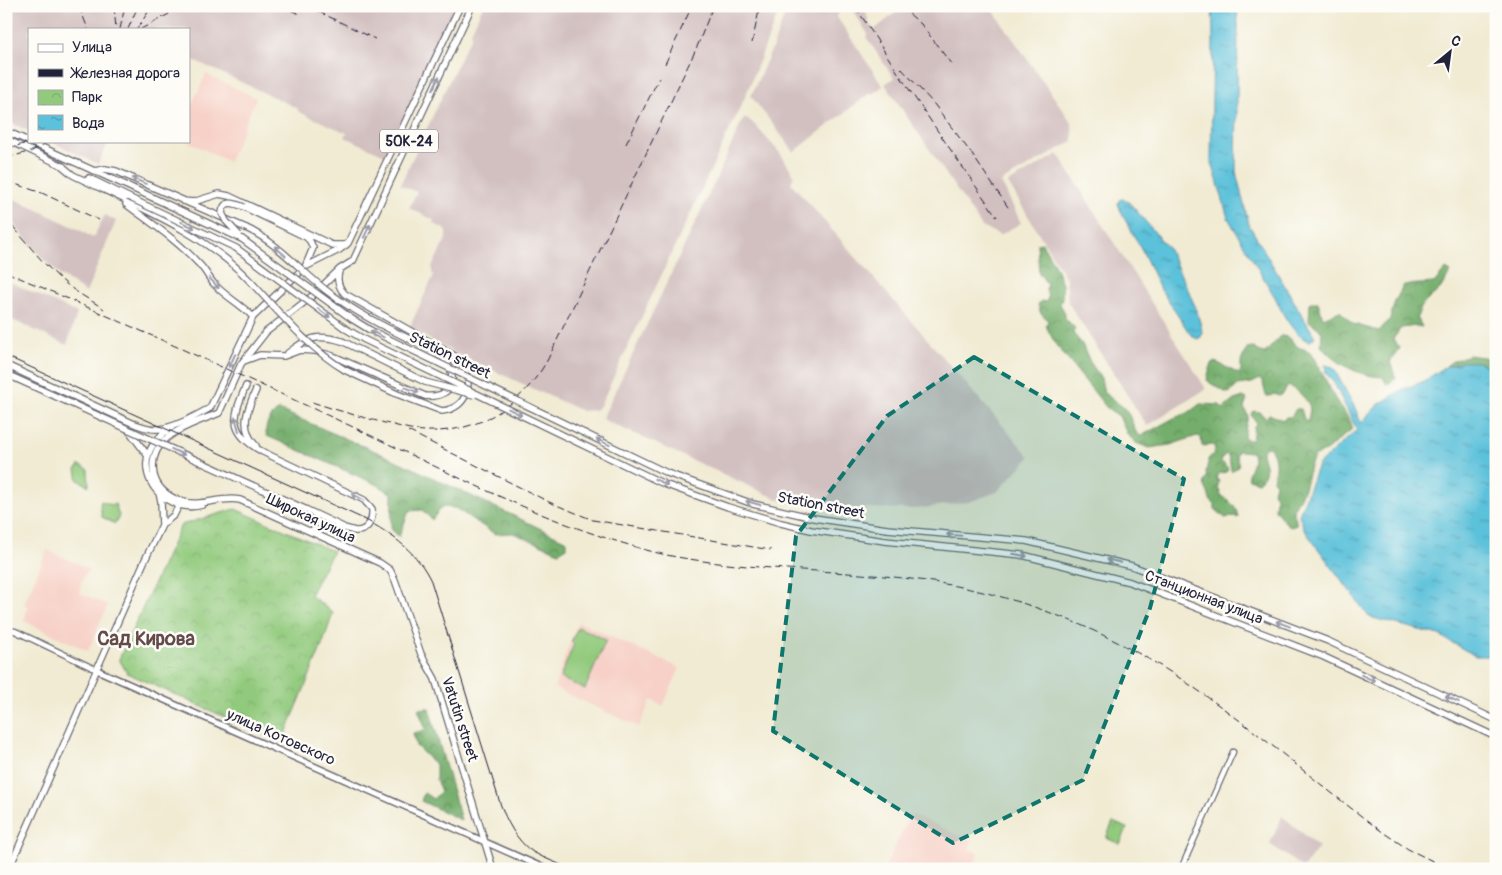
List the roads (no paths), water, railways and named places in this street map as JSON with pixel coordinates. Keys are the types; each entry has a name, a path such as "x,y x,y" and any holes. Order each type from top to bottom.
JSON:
{"main road":[{"name":"50К-24","path":"253,316 305,267 347,244 364,213 460,6"},
{"name":"50К-24","path":"242,362 266,332 312,297 340,269 353,261 472,6"},
{"name":"Station street","path":"6,131 28,141"},
{"path":"6,139 61,165 73,175 168,222 193,237 235,266 310,344 328,360 345,370 435,409 448,410 456,406 462,400 469,385 466,367 460,359 350,298 341,290 338,278 340,269"},
{"name":"Station street","path":"30,142 242,239 365,328 667,473 746,502 814,518 886,529 1026,542 1132,566 1328,641 1496,720"},
{"path":"61,165 64,158"},
{"name":"Station street","path":"61,165 236,248 355,334 664,484 728,507 812,530 885,541 1022,555 1130,582 1324,657 1496,737"},
{"path":"94,171 105,169 116,171 246,228 269,242 332,295 352,308 438,353 450,365 452,378 447,390 442,395 434,397 425,396 333,356 315,351 300,350 284,356 260,355 242,362 219,413 182,428 164,440 155,454 152,463 157,484 180,503"},
{"path":"6,365 132,424 147,428 160,429 197,416 210,408 253,316 245,307 211,282 200,264 171,237 112,194"},
{"path":"183,201 193,202 219,194 229,196 332,245 347,244"},
{"path":"242,239 226,221 222,213 225,205 229,203 244,207 306,237 313,248 305,267"},
{"path":"284,356 310,338 320,336 342,341 425,382 487,399"},
{"path":"6,373 127,428 148,456"},
{"path":"6,373 346,528 354,531 367,527 373,516 372,509 368,503 263,452 244,439 236,423 237,407 246,386"},
{"path":"256,390 246,414 245,426 250,438 263,452"},
{"path":"162,525 161,501 159,493 150,478 147,461 159,438 178,423"},
{"path":"159,493 180,503"},
{"name":"Широкая улица","path":"180,503 193,507 232,498 240,500 380,563 390,570 396,580"},
{"path":"9,869 162,525 174,515 180,503"},
{"path":"306,530 346,528"},
{"name":"Vatutin street","path":"396,580 421,654 435,679 493,869"},
{"name":"улица Котовского","path":"97,670 546,869"}],"street":[{"name":"улица Котовского","path":"6,630 15,631 97,670"},
{"path":"1181,869 1233,752"}],"water":[{"path":"1212,6 1237,6 1236,172 1249,225 1315,337 1309,342 1303,339 1289,323 1228,218 1211,159"},
{"path":"1122,199 1129,202 1168,248 1191,296 1201,325 1201,337 1197,339 1190,334 1159,287 1142,250 1123,216 1118,204 1119,200"},
{"path":"1463,362 1478,362 1493,369 1496,377 1496,656 1475,656 1439,635 1369,617 1305,531 1299,515 1318,465 1357,430 1334,383 1326,373 1325,365 1333,367 1361,423 1378,405 1403,389 1422,382 1445,367"}],"tram line":[{"path":"6,356 366,520 386,532 412,553 431,581 505,816 517,837 527,848 570,869"}],"railway":[{"path":"79,6 88,28"},
{"path":"114,6 116,28"},
{"path":"120,28 125,6"},
{"path":"128,28 138,6"},
{"path":"138,28 152,6"},
{"path":"143,28 184,6"},
{"path":"280,6 300,14"},
{"path":"307,6 375,39"},
{"path":"665,64 692,6"},
{"path":"312,402 411,429 427,431 446,430 465,427 482,421 498,413 526,390 548,359 697,47 713,6"},
{"path":"752,43 760,6"},
{"path":"855,6 906,85 997,217"},
{"path":"900,6 921,24 952,65"},
{"path":"901,68 934,104 971,153 1010,210"},
{"path":"626,144 659,78"},
{"path":"6,149 30,142"},
{"path":"6,158 32,151 48,142"},
{"path":"6,181 42,193 99,220"},
{"path":"6,218 55,274 74,290 104,309"},
{"path":"6,272 267,387 507,500 603,537 663,554 719,563 863,574 935,582 1002,597 1065,618 1126,646 1183,680 1232,715 1384,833 1408,849 1449,869"},
{"path":"408,431 549,502 593,520 771,550"}],"district":[{"name":"Сад Кирова","path":"146,638"}]}
